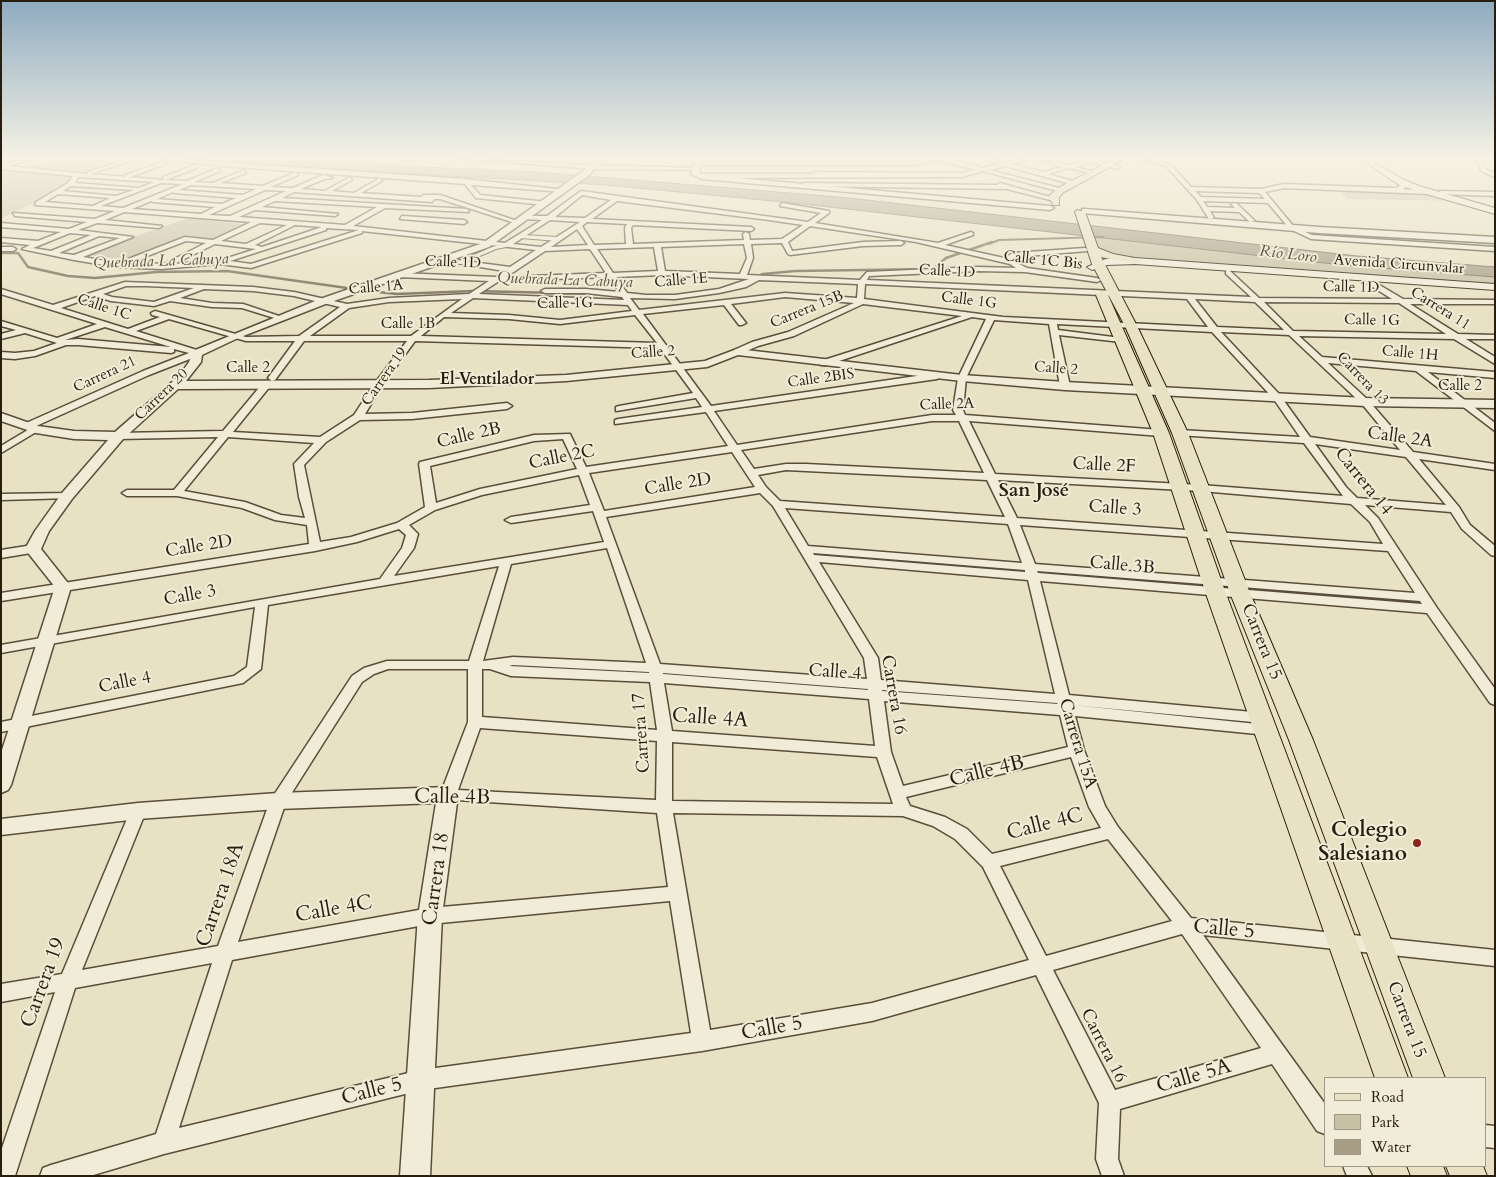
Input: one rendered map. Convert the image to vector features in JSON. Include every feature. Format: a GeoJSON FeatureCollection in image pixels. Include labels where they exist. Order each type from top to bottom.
{"type":"FeatureCollection","features":[{"type":"Feature","properties":{"kind":"main road","name":"Carrera 15"},"geometry":{"type":"LineString","coordinates":[[1076,213],[1122,330],[1170,433],[1190,488],[1218,534],[1238,588],[1301,740],[1429,1077]]}},
{"type":"Feature","properties":{"kind":"main road"},"geometry":{"type":"LineString","coordinates":[[1096,266],[1110,257],[1135,262]]}},
{"type":"Feature","properties":{"kind":"main road","name":"Avenida Circunvalar"},"geometry":{"type":"LineString","coordinates":[[1096,266],[1135,262],[1494,290]]}},
{"type":"Feature","properties":{"kind":"main road","name":"Avenida Circunvalar"},"geometry":{"type":"LineString","coordinates":[[1096,266],[1229,272],[1494,290]]}},
{"type":"Feature","properties":{"kind":"main road","name":"Carrera 15"},"geometry":{"type":"LineString","coordinates":[[1190,488],[1195,533],[1213,586],[1265,724],[1392,1077]]}},
{"type":"Feature","properties":{"kind":"street"},"geometry":{"type":"LineString","coordinates":[[114,213],[25,249],[117,266],[161,267],[219,262],[251,266],[368,229]]}},
{"type":"Feature","properties":{"kind":"street"},"geometry":{"type":"LineString","coordinates":[[133,213],[186,226]]}},
{"type":"Feature","properties":{"kind":"street"},"geometry":{"type":"LineString","coordinates":[[117,266],[208,213]]}},
{"type":"Feature","properties":{"kind":"street"},"geometry":{"type":"LineString","coordinates":[[229,219],[242,213]]}},
{"type":"Feature","properties":{"kind":"street"},"geometry":{"type":"LineString","coordinates":[[320,213],[335,214]]}},
{"type":"Feature","properties":{"kind":"street"},"geometry":{"type":"LineString","coordinates":[[345,228],[372,213]]}},
{"type":"Feature","properties":{"kind":"street"},"geometry":{"type":"LineString","coordinates":[[378,230],[410,213]]}},
{"type":"Feature","properties":{"kind":"street"},"geometry":{"type":"LineString","coordinates":[[495,213],[520,220],[548,219],[581,224],[631,223],[750,229]]}},
{"type":"Feature","properties":{"kind":"street","name":"Carrera 20"},"geometry":{"type":"LineString","coordinates":[[34,549],[42,531],[66,496],[118,436],[179,382],[195,362],[197,353],[234,336],[324,301],[486,244],[530,213]]}},
{"type":"Feature","properties":{"kind":"street"},"geometry":{"type":"LineString","coordinates":[[459,262],[523,237],[555,213]]}},
{"type":"Feature","properties":{"kind":"street","name":"Carrera 19"},"geometry":{"type":"LineString","coordinates":[[315,547],[312,522],[304,497],[299,464],[322,440],[358,417],[381,381],[413,338],[442,315],[513,270],[597,213]]}},
{"type":"Feature","properties":{"kind":"street"},"geometry":{"type":"LineString","coordinates":[[731,213],[916,240],[1006,260],[1025,270]]}},
{"type":"Feature","properties":{"kind":"street"},"geometry":{"type":"LineString","coordinates":[[200,216],[368,229],[541,250],[784,241],[826,213]]}},
{"type":"Feature","properties":{"kind":"street"},"geometry":{"type":"LineString","coordinates":[[1129,213],[1296,228],[1495,238]]}},
{"type":"Feature","properties":{"kind":"street"},"geometry":{"type":"LineString","coordinates":[[1141,213],[1252,221],[1296,228],[1312,236],[1328,238],[1495,249]]}},
{"type":"Feature","properties":{"kind":"street"},"geometry":{"type":"LineString","coordinates":[[1209,213],[1211,218]]}},
{"type":"Feature","properties":{"kind":"street"},"geometry":{"type":"LineString","coordinates":[[1243,213],[1252,221]]}},
{"type":"Feature","properties":{"kind":"street"},"geometry":{"type":"LineString","coordinates":[[1282,213],[1296,228]]}},
{"type":"Feature","properties":{"kind":"street"},"geometry":{"type":"LineString","coordinates":[[1283,213],[1296,228]]}},
{"type":"Feature","properties":{"kind":"street"},"geometry":{"type":"LineString","coordinates":[[1,220],[15,214],[159,226]]}},
{"type":"Feature","properties":{"kind":"street"},"geometry":{"type":"LineString","coordinates":[[312,225],[335,214]]}},
{"type":"Feature","properties":{"kind":"street"},"geometry":{"type":"LineString","coordinates":[[402,218],[464,222]]}},
{"type":"Feature","properties":{"kind":"street"},"geometry":{"type":"LineString","coordinates":[[743,275],[750,258],[746,234],[750,229],[769,218]]}},
{"type":"Feature","properties":{"kind":"street"},"geometry":{"type":"LineString","coordinates":[[176,220],[212,243],[299,251]]}},
{"type":"Feature","properties":{"kind":"street"},"geometry":{"type":"LineString","coordinates":[[161,267],[259,221]]}},
{"type":"Feature","properties":{"kind":"street"},"geometry":{"type":"LineString","coordinates":[[72,259],[167,223]]}},
{"type":"Feature","properties":{"kind":"street"},"geometry":{"type":"LineString","coordinates":[[630,246],[628,228],[631,223]]}},
{"type":"Feature","properties":{"kind":"street"},"geometry":{"type":"LineString","coordinates":[[246,246],[294,224]]}},
{"type":"Feature","properties":{"kind":"street","name":"Carrera 16"},"geometry":{"type":"LineString","coordinates":[[581,224],[592,248],[628,300],[664,346],[736,448],[762,490],[777,504],[871,658],[883,752],[903,810],[939,822],[961,834],[989,862],[1110,1102],[1107,1159],[1113,1176]]}},
{"type":"Feature","properties":{"kind":"street"},"geometry":{"type":"LineString","coordinates":[[1,225],[98,234],[137,234]]}},
{"type":"Feature","properties":{"kind":"street"},"geometry":{"type":"LineString","coordinates":[[219,262],[331,227]]}},
{"type":"Feature","properties":{"kind":"street"},"geometry":{"type":"LineString","coordinates":[[53,253],[98,234]]}},
{"type":"Feature","properties":{"kind":"street"},"geometry":{"type":"LineString","coordinates":[[936,245],[971,234]]}},
{"type":"Feature","properties":{"kind":"street"},"geometry":{"type":"LineString","coordinates":[[523,237],[558,239]]}},
{"type":"Feature","properties":{"kind":"street"},"geometry":{"type":"LineString","coordinates":[[1,240],[36,243]]}},
{"type":"Feature","properties":{"kind":"street"},"geometry":{"type":"LineString","coordinates":[[784,241],[790,253],[863,244],[907,243],[916,240]]}},
{"type":"Feature","properties":{"kind":"street"},"geometry":{"type":"LineString","coordinates":[[657,245],[662,272]]}},
{"type":"Feature","properties":{"kind":"street"},"geometry":{"type":"LineString","coordinates":[[1,249],[13,249]]}},
{"type":"Feature","properties":{"kind":"street"},"geometry":{"type":"LineString","coordinates":[[1006,260],[1013,254],[1096,266]]}},
{"type":"Feature","properties":{"kind":"street"},"geometry":{"type":"LineString","coordinates":[[442,260],[513,270]]}},
{"type":"Feature","properties":{"kind":"street","name":"Calle 1C Bis"},"geometry":{"type":"LineString","coordinates":[[864,278],[978,269],[1025,270],[1096,266]]}},
{"type":"Feature","properties":{"kind":"street","name":"Calle 1D"},"geometry":{"type":"LineString","coordinates":[[399,275],[553,279],[611,273],[662,272],[864,278],[1096,266],[1190,297],[1404,303],[1495,302]]}},
{"type":"Feature","properties":{"kind":"street","name":"Carrera 13"},"geometry":{"type":"LineString","coordinates":[[1229,272],[1291,334],[1322,360],[1365,402],[1458,513],[1466,527],[1495,552]]}},
{"type":"Feature","properties":{"kind":"street","name":"Calle 1E"},"geometry":{"type":"LineString","coordinates":[[478,292],[586,291],[628,300],[646,297],[675,297],[719,291],[743,285],[761,276]]}},
{"type":"Feature","properties":{"kind":"street","name":"Carrera 15B"},"geometry":{"type":"LineString","coordinates":[[737,352],[755,344],[790,334],[860,303],[864,278]]}},
{"type":"Feature","properties":{"kind":"street","name":"Carrera 11"},"geometry":{"type":"LineString","coordinates":[[1372,282],[1495,360]]}},
{"type":"Feature","properties":{"kind":"street","name":"Calle 1A"},"geometry":{"type":"LineString","coordinates":[[96,294],[125,284],[209,286],[294,294],[347,306],[478,292],[628,300]]}},
{"type":"Feature","properties":{"kind":"street"},"geometry":{"type":"LineString","coordinates":[[154,309],[169,299],[209,286]]}},
{"type":"Feature","properties":{"kind":"street","name":"Calle 1C"},"geometry":{"type":"LineString","coordinates":[[2,292],[55,307],[197,353]]}},
{"type":"Feature","properties":{"kind":"street"},"geometry":{"type":"LineString","coordinates":[[55,307],[96,294]]}},
{"type":"Feature","properties":{"kind":"street","name":"Calle 1B"},"geometry":{"type":"LineString","coordinates":[[96,294],[154,309],[168,317],[246,339],[413,338],[554,332],[664,346]]}},
{"type":"Feature","properties":{"kind":"street","name":"Calle 1G"},"geometry":{"type":"LineString","coordinates":[[442,315],[509,317],[554,332],[628,300],[726,302],[785,295],[844,299],[860,303],[973,316],[1122,330],[1495,337]]}},
{"type":"Feature","properties":{"kind":"street","name":"Carrera 14"},"geometry":{"type":"LineString","coordinates":[[1190,297],[1216,331],[1276,396],[1342,489],[1374,520],[1390,548],[1495,700]]}},
{"type":"Feature","properties":{"kind":"street"},"geometry":{"type":"LineString","coordinates":[[169,299],[212,305],[243,306],[281,318]]}},
{"type":"Feature","properties":{"kind":"street"},"geometry":{"type":"LineString","coordinates":[[726,302],[742,323]]}},
{"type":"Feature","properties":{"kind":"street"},"geometry":{"type":"LineString","coordinates":[[177,493],[269,382],[301,339],[322,322],[347,306]]}},
{"type":"Feature","properties":{"kind":"street"},"geometry":{"type":"LineString","coordinates":[[824,363],[973,316]]}},
{"type":"Feature","properties":{"kind":"street"},"geometry":{"type":"LineString","coordinates":[[129,331],[168,317]]}},
{"type":"Feature","properties":{"kind":"street","name":"Carrera 15A"},"geometry":{"type":"LineString","coordinates":[[991,318],[962,378],[958,410],[1013,521],[1032,572],[1076,750],[1098,807],[1112,832],[1186,925],[1324,1122]]}},
{"type":"Feature","properties":{"kind":"street"},"geometry":{"type":"LineString","coordinates":[[1052,322],[1065,386]]}},
{"type":"Feature","properties":{"kind":"street"},"geometry":{"type":"LineString","coordinates":[[1,323],[65,343],[99,343],[197,353]]}},
{"type":"Feature","properties":{"kind":"street"},"geometry":{"type":"LineString","coordinates":[[56,340],[105,324]]}},
{"type":"Feature","properties":{"kind":"street"},"geometry":{"type":"LineString","coordinates":[[1054,332],[1122,330]]}},
{"type":"Feature","properties":{"kind":"street"},"geometry":{"type":"LineString","coordinates":[[1,338],[23,331]]}},
{"type":"Feature","properties":{"kind":"street"},"geometry":{"type":"LineString","coordinates":[[5,355],[35,353],[65,343]]}},
{"type":"Feature","properties":{"kind":"street","name":"Calle 2"},"geometry":{"type":"LineString","coordinates":[[179,382],[566,378],[707,364],[737,352],[937,376],[1065,386],[1150,389],[1365,402],[1495,404]]}},
{"type":"Feature","properties":{"kind":"street","name":"Carrera 21"},"geometry":{"type":"LineString","coordinates":[[1,450],[32,428],[146,373],[197,353]]}},
{"type":"Feature","properties":{"kind":"street","name":"Calle 1H"},"geometry":{"type":"LineString","coordinates":[[1322,360],[1495,375]]}},
{"type":"Feature","properties":{"kind":"street"},"geometry":{"type":"LineString","coordinates":[[1420,369],[1495,428]]}},
{"type":"Feature","properties":{"kind":"street","name":"Calle 2BIS"},"geometry":{"type":"LineString","coordinates":[[708,409],[937,376]]}},
{"type":"Feature","properties":{"kind":"street"},"geometry":{"type":"LineString","coordinates":[[619,409],[698,395]]}},
{"type":"Feature","properties":{"kind":"street"},"geometry":{"type":"LineString","coordinates":[[358,417],[412,416],[507,406]]}},
{"type":"Feature","properties":{"kind":"street"},"geometry":{"type":"LineString","coordinates":[[618,422],[708,409]]}},
{"type":"Feature","properties":{"kind":"street"},"geometry":{"type":"LineString","coordinates":[[1,418],[32,428],[74,435],[224,434],[322,440]]}},
{"type":"Feature","properties":{"kind":"street","name":"Calle 2A"},"geometry":{"type":"LineString","coordinates":[[736,448],[932,418],[961,418],[1170,433],[1307,440],[1495,467]]}},
{"type":"Feature","properties":{"kind":"street","name":"Carrera 17"},"geometry":{"type":"LineString","coordinates":[[566,436],[584,470],[655,673],[665,738],[664,807],[702,1041]]}},
{"type":"Feature","properties":{"kind":"street","name":"Calle 2B"},"geometry":{"type":"LineString","coordinates":[[431,508],[424,464],[534,438],[566,436]]}},
{"type":"Feature","properties":{"kind":"street","name":"Calle 2C"},"geometry":{"type":"LineString","coordinates":[[401,525],[431,508],[480,492],[584,470],[736,448]]}},
{"type":"Feature","properties":{"kind":"street","name":"Calle 2F"},"geometry":{"type":"LineString","coordinates":[[752,473],[786,467],[806,467],[1190,488],[1352,499],[1458,513]]}},
{"type":"Feature","properties":{"kind":"street","name":"Calle 2D"},"geometry":{"type":"LineString","coordinates":[[511,520],[762,490]]}},
{"type":"Feature","properties":{"kind":"street"},"geometry":{"type":"LineString","coordinates":[[127,493],[177,493],[245,505],[279,518],[312,522]]}},
{"type":"Feature","properties":{"kind":"street"},"geometry":{"type":"LineString","coordinates":[[1,496],[66,496]]}},
{"type":"Feature","properties":{"kind":"street","name":"Calle 3"},"geometry":{"type":"LineString","coordinates":[[777,504],[1218,534],[1390,548]]}},
{"type":"Feature","properties":{"kind":"street","name":"Carrera 13"},"geometry":{"type":"LineString","coordinates":[[1458,513],[1495,542]]}},
{"type":"Feature","properties":{"kind":"street"},"geometry":{"type":"LineString","coordinates":[[385,581],[408,548],[412,534],[401,525]]}},
{"type":"Feature","properties":{"kind":"street","name":"Calle 2D"},"geometry":{"type":"LineString","coordinates":[[1,597],[315,547],[353,540],[401,525]]}},
{"type":"Feature","properties":{"kind":"street"},"geometry":{"type":"LineString","coordinates":[[506,562],[611,544]]}},
{"type":"Feature","properties":{"kind":"street"},"geometry":{"type":"LineString","coordinates":[[1,554],[34,549],[62,587],[48,640],[1,785]]}},
{"type":"Feature","properties":{"kind":"street","name":"Calle 3B"},"geometry":{"type":"LineString","coordinates":[[808,554],[1427,603]]}},
{"type":"Feature","properties":{"kind":"street","name":"Calle 3"},"geometry":{"type":"LineString","coordinates":[[1,649],[262,602],[506,562]]}},
{"type":"Feature","properties":{"kind":"street","name":"Carrera 18"},"geometry":{"type":"LineString","coordinates":[[415,1176],[430,916],[448,796],[475,722],[476,665],[506,562]]}},
{"type":"Feature","properties":{"kind":"street","name":"Calle 4"},"geometry":{"type":"LineString","coordinates":[[1,727],[238,680],[254,669],[262,602]]}},
{"type":"Feature","properties":{"kind":"street","name":"Calle 4"},"geometry":{"type":"LineString","coordinates":[[357,679],[369,671],[387,665],[491,665],[511,671],[655,673],[1064,704],[1265,724]]}},
{"type":"Feature","properties":{"kind":"street","name":"Carrera 18A"},"geometry":{"type":"LineString","coordinates":[[164,1143],[225,952],[278,801],[357,679]]}},
{"type":"Feature","properties":{"kind":"street","name":"Calle 4A"},"geometry":{"type":"LineString","coordinates":[[475,722],[665,738],[883,752]]}},
{"type":"Feature","properties":{"kind":"street","name":"Calle 4B"},"geometry":{"type":"LineString","coordinates":[[898,793],[1076,750]]}},
{"type":"Feature","properties":{"kind":"street","name":"Calle 4B"},"geometry":{"type":"LineString","coordinates":[[1,827],[138,811],[278,801],[448,796],[664,807],[903,810]]}},
{"type":"Feature","properties":{"kind":"street","name":"Carrera 19"},"geometry":{"type":"LineString","coordinates":[[4,1176],[68,981],[138,811]]}},
{"type":"Feature","properties":{"kind":"street","name":"Calle 4C"},"geometry":{"type":"LineString","coordinates":[[989,862],[1112,832]]}},
{"type":"Feature","properties":{"kind":"street","name":"Calle 4C"},"geometry":{"type":"LineString","coordinates":[[1,993],[430,916],[677,893]]}},
{"type":"Feature","properties":{"kind":"street","name":"Calle 5"},"geometry":{"type":"LineString","coordinates":[[51,1176],[164,1143],[421,1080],[702,1041],[872,1012],[1186,925],[1495,958]]}},
{"type":"Feature","properties":{"kind":"street","name":"Calle 5A"},"geometry":{"type":"LineString","coordinates":[[1110,1102],[1277,1054]]}},
{"type":"Feature","properties":{"kind":"green space"},"geometry":{"type":"Polygon","coordinates":[[[1,213],[12,213],[1,218],[1,213]]]}},
{"type":"Feature","properties":{"kind":"green space"},"geometry":{"type":"Polygon","coordinates":[[[189,218],[243,224],[209,242],[185,237],[125,260],[88,255],[133,237],[189,218]]]}},
{"type":"Feature","properties":{"kind":"green space"},"geometry":{"type":"Polygon","coordinates":[[[1089,236],[1342,265],[1495,277],[1495,287],[1135,261],[1097,252],[1089,236]]]}},
{"type":"Feature","properties":{"kind":"water","name":"Río Loro"},"geometry":{"type":"Polygon","coordinates":[[[882,213],[980,213],[1357,256],[1495,267],[1495,277],[1342,265],[882,213]]]}},
{"type":"Feature","properties":{"kind":"waterway","name":"Quebrada La Cabuya"},"geometry":{"type":"LineString","coordinates":[[989,244],[999,240],[1103,237]]}},
{"type":"Feature","properties":{"kind":"waterway","name":"Quebrada La Cabuya"},"geometry":{"type":"LineString","coordinates":[[756,277],[763,274],[795,271],[933,269],[946,258],[992,242]]}},
{"type":"Feature","properties":{"kind":"waterway","name":"Quebrada La Cabuya"},"geometry":{"type":"LineString","coordinates":[[1,253],[18,253],[28,267],[68,276],[95,278],[156,272],[227,271],[354,289]]}},
{"type":"Feature","properties":{"kind":"waterway","name":"Quebrada La Cabuya"},"geometry":{"type":"LineString","coordinates":[[361,290],[397,294],[473,291],[601,294]]}},
{"type":"Feature","properties":{"kind":"place","name":"Colegio Salesiano"},"geometry":{"type":"Point","coordinates":[1417,843]}},
{"type":"Feature","properties":{"kind":"district","name":"El Ventilador"},"geometry":{"type":"Point","coordinates":[487,380]}},
{"type":"Feature","properties":{"kind":"district","name":"San José"},"geometry":{"type":"Point","coordinates":[1034,492]}}]}
